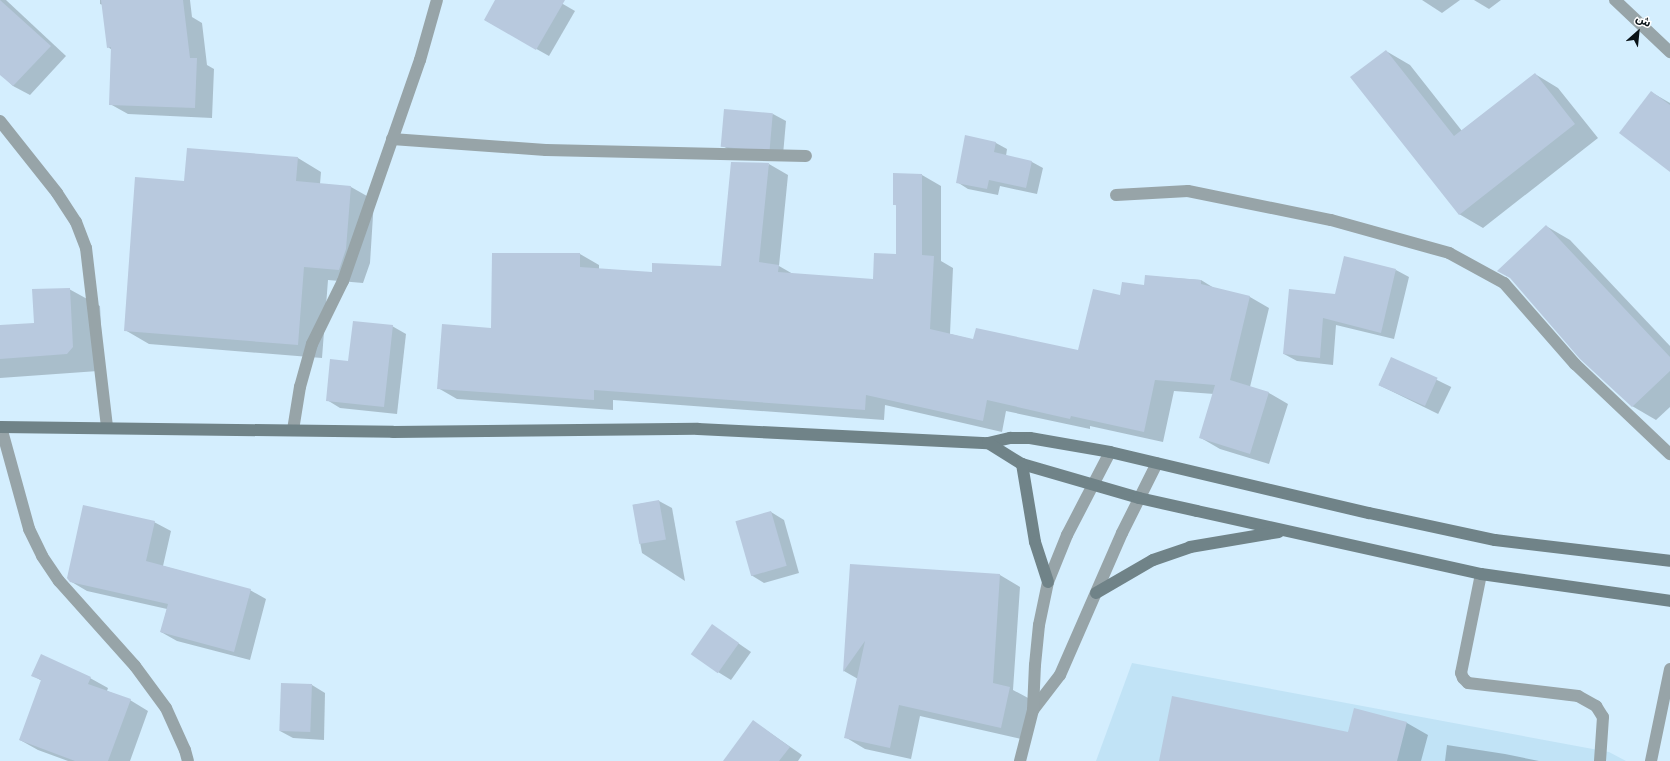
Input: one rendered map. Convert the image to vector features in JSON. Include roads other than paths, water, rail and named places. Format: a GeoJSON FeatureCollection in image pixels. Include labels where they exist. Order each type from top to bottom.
{"type":"FeatureCollection","features":[{"type":"Feature","properties":{"kind":"main road"},"geometry":{"type":"LineString","coordinates":[[1,427],[401,432],[698,429],[988,443],[1010,438],[1030,438],[1110,452],[1361,512],[1495,540],[1670,561]]}},
{"type":"Feature","properties":{"kind":"main road"},"geometry":{"type":"LineString","coordinates":[[988,443],[1022,464],[1139,498],[1481,574],[1670,601]]}},
{"type":"Feature","properties":{"kind":"main road"},"geometry":{"type":"LineString","coordinates":[[1022,464],[1035,542],[1048,582]]}},
{"type":"Feature","properties":{"kind":"main road"},"geometry":{"type":"LineString","coordinates":[[1096,593],[1153,560],[1190,547],[1284,531]]}},
{"type":"Feature","properties":{"kind":"street"},"geometry":{"type":"LineString","coordinates":[[293,430],[300,387],[312,344],[343,281],[420,60],[437,0]]}},
{"type":"Feature","properties":{"kind":"street"},"geometry":{"type":"LineString","coordinates":[[1615,0],[1670,52]]}},
{"type":"Feature","properties":{"kind":"street"},"geometry":{"type":"LineString","coordinates":[[0,121],[57,194],[76,222],[86,248],[107,428]]}},
{"type":"Feature","properties":{"kind":"street"},"geometry":{"type":"LineString","coordinates":[[392,139],[546,150],[806,156]]}},
{"type":"Feature","properties":{"kind":"street"},"geometry":{"type":"LineString","coordinates":[[1116,195],[1188,191],[1331,220],[1449,253],[1504,283],[1575,364],[1670,454]]}},
{"type":"Feature","properties":{"kind":"street"},"geometry":{"type":"LineString","coordinates":[[1,427],[29,529],[42,556],[59,581],[135,666],[166,708],[185,750],[188,761]]}},
{"type":"Feature","properties":{"kind":"street"},"geometry":{"type":"LineString","coordinates":[[1020,761],[1033,710],[1039,625],[1048,582],[1067,535],[1110,452]]}},
{"type":"Feature","properties":{"kind":"street"},"geometry":{"type":"LineString","coordinates":[[1033,710],[1060,675],[1139,498],[1157,463]]}},
{"type":"Feature","properties":{"kind":"street"},"geometry":{"type":"LineString","coordinates":[[1481,574],[1461,673],[1463,678],[1468,683],[1578,696],[1596,706],[1603,717],[1600,761]]}},
{"type":"Feature","properties":{"kind":"street"},"geometry":{"type":"LineString","coordinates":[[1651,761],[1670,669]]}}]}
